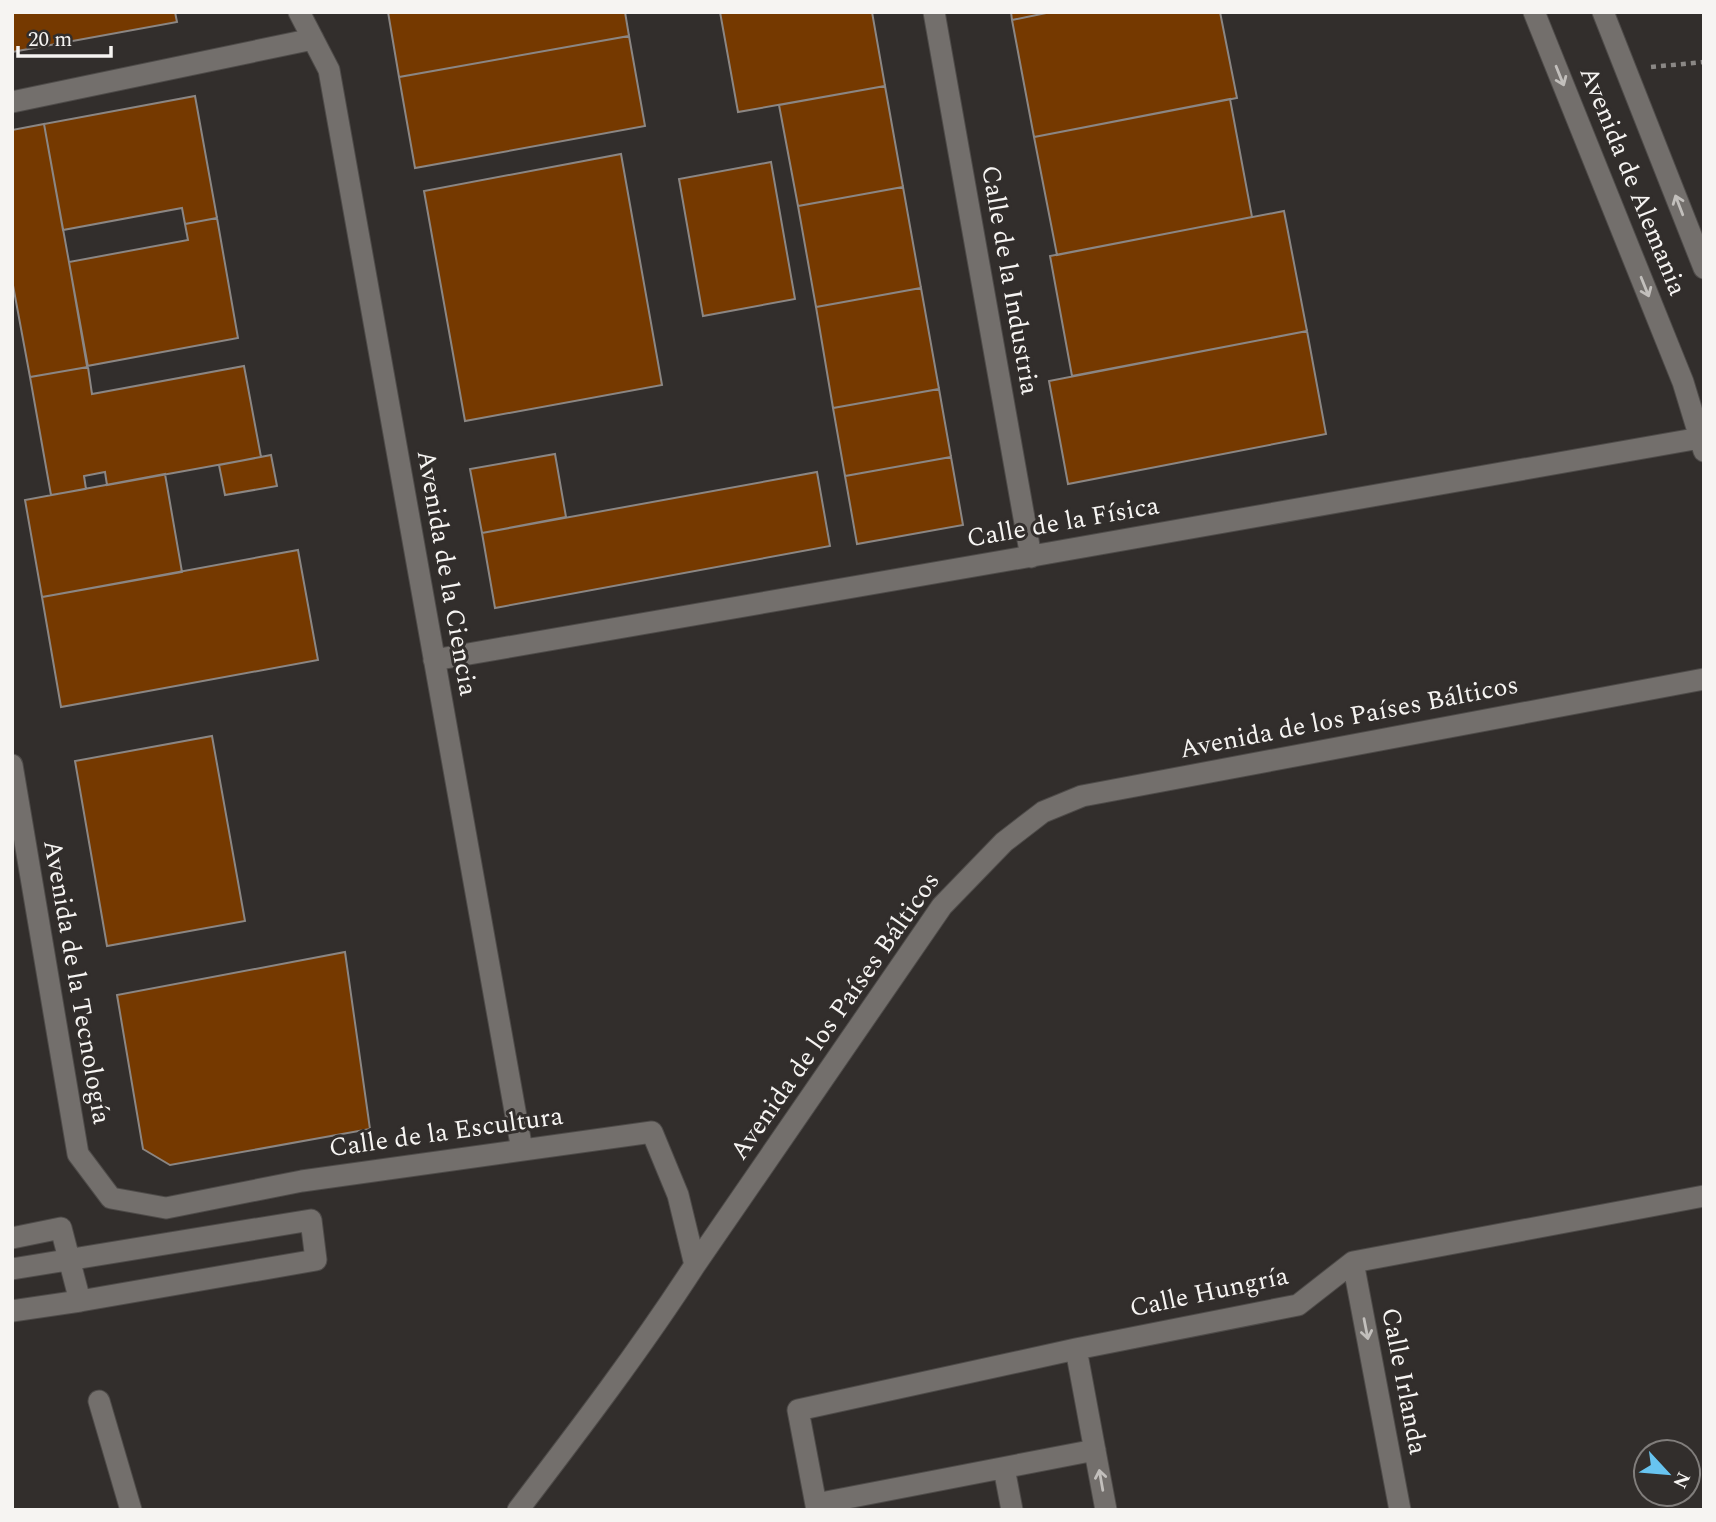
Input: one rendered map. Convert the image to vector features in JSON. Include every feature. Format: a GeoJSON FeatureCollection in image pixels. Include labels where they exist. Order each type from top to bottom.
{"type":"FeatureCollection","features":[{"type":"Feature","properties":{"kind":"street","name":"Avenida de la Ciencia"},"geometry":{"type":"LineString","coordinates":[[299,12],[329,70],[522,1150]]}},
{"type":"Feature","properties":{"kind":"street","name":"Calle de la Industria"},"geometry":{"type":"LineString","coordinates":[[934,12],[1031,557]]}},
{"type":"Feature","properties":{"kind":"street","name":"Avenida de Alemania"},"geometry":{"type":"LineString","coordinates":[[1534,12],[1683,382],[1702,444]]}},
{"type":"Feature","properties":{"kind":"street","name":"Avenida de Alemania"},"geometry":{"type":"LineString","coordinates":[[1603,12],[1704,268]]}},
{"type":"Feature","properties":{"kind":"street"},"geometry":{"type":"LineString","coordinates":[[12,102],[313,39]]}},
{"type":"Feature","properties":{"kind":"street","name":"Calle de la Física"},"geometry":{"type":"LineString","coordinates":[[434,660],[1702,444]]}},
{"type":"Feature","properties":{"kind":"street","name":"Avenida de los Países Bálticos"},"geometry":{"type":"LineString","coordinates":[[518,1510],[644,1340],[942,906],[1004,842],[1043,812],[1082,796],[1704,679]]}},
{"type":"Feature","properties":{"kind":"street","name":"Avenida de la Tecnología"},"geometry":{"type":"LineString","coordinates":[[12,765],[78,1154],[111,1198]]}},
{"type":"Feature","properties":{"kind":"street","name":"Calle de la Escultura"},"geometry":{"type":"LineString","coordinates":[[111,1198],[166,1208],[302,1181],[652,1132],[678,1195],[695,1265]]}},
{"type":"Feature","properties":{"kind":"street","name":"Calle Hungría"},"geometry":{"type":"LineString","coordinates":[[817,1507],[798,1410],[1076,1349],[1298,1305],[1353,1262],[1704,1196]]}},
{"type":"Feature","properties":{"kind":"street"},"geometry":{"type":"LineString","coordinates":[[12,1269],[311,1220],[316,1260],[12,1311]]}},
{"type":"Feature","properties":{"kind":"street"},"geometry":{"type":"LineString","coordinates":[[12,1238],[61,1228],[80,1301]]}},
{"type":"Feature","properties":{"kind":"street","name":"Calle Irlanda"},"geometry":{"type":"LineString","coordinates":[[1353,1262],[1400,1510]]}},
{"type":"Feature","properties":{"kind":"street"},"geometry":{"type":"LineString","coordinates":[[1076,1349],[1106,1510]]}},
{"type":"Feature","properties":{"kind":"street"},"geometry":{"type":"LineString","coordinates":[[99,1401],[131,1510]]}},
{"type":"Feature","properties":{"kind":"street"},"geometry":{"type":"LineString","coordinates":[[817,1507],[1095,1450]]}},
{"type":"Feature","properties":{"kind":"street"},"geometry":{"type":"LineString","coordinates":[[1004,1468],[1012,1510]]}},
{"type":"Feature","properties":{"kind":"path"},"geometry":{"type":"LineString","coordinates":[[1626,69],[1704,62]]}},
{"type":"Feature","properties":{"kind":"building"},"geometry":{"type":"Polygon","coordinates":[[[12,12],[175,12],[177,22],[12,52],[12,12]]]}},
{"type":"Feature","properties":{"kind":"building"},"geometry":{"type":"Polygon","coordinates":[[[388,12],[625,12],[629,36],[399,77],[388,12]]]}},
{"type":"Feature","properties":{"kind":"building"},"geometry":{"type":"Polygon","coordinates":[[[720,12],[872,12],[885,86],[738,112],[720,12]]]}},
{"type":"Feature","properties":{"kind":"building"},"geometry":{"type":"Polygon","coordinates":[[[1011,12],[1051,12],[1012,20],[1011,12]]]}},
{"type":"Feature","properties":{"kind":"building"},"geometry":{"type":"Polygon","coordinates":[[[1051,12],[1220,12],[1237,98],[1034,137],[1012,20],[1051,12]]]}},
{"type":"Feature","properties":{"kind":"building"},"geometry":{"type":"Polygon","coordinates":[[[629,36],[645,126],[415,168],[399,77],[629,36]]]}},
{"type":"Feature","properties":{"kind":"building"},"geometry":{"type":"Polygon","coordinates":[[[885,86],[903,187],[798,206],[779,105],[885,86]]]}},
{"type":"Feature","properties":{"kind":"building"},"geometry":{"type":"Polygon","coordinates":[[[195,96],[217,218],[185,224],[182,208],[63,230],[44,124],[195,96]]]}},
{"type":"Feature","properties":{"kind":"building"},"geometry":{"type":"Polygon","coordinates":[[[1230,99],[1252,217],[1057,255],[1034,137],[1230,99]]]}},
{"type":"Feature","properties":{"kind":"building"},"geometry":{"type":"Polygon","coordinates":[[[44,124],[88,367],[30,377],[12,280],[12,130],[44,124]]]}},
{"type":"Feature","properties":{"kind":"building"},"geometry":{"type":"Polygon","coordinates":[[[621,154],[662,385],[465,421],[424,191],[621,154]]]}},
{"type":"Feature","properties":{"kind":"building"},"geometry":{"type":"Polygon","coordinates":[[[771,162],[795,299],[703,316],[679,179],[771,162]]]}},
{"type":"Feature","properties":{"kind":"building"},"geometry":{"type":"Polygon","coordinates":[[[903,187],[921,288],[816,307],[798,206],[903,187]]]}},
{"type":"Feature","properties":{"kind":"building"},"geometry":{"type":"Polygon","coordinates":[[[1284,211],[1307,331],[1072,376],[1050,256],[1284,211]]]}},
{"type":"Feature","properties":{"kind":"building"},"geometry":{"type":"Polygon","coordinates":[[[217,218],[238,338],[87,366],[69,262],[188,240],[185,224],[217,218]]]}},
{"type":"Feature","properties":{"kind":"building"},"geometry":{"type":"Polygon","coordinates":[[[921,288],[939,389],[833,408],[816,307],[921,288]]]}},
{"type":"Feature","properties":{"kind":"building"},"geometry":{"type":"Polygon","coordinates":[[[1307,331],[1326,434],[1068,484],[1049,381],[1307,331]]]}},
{"type":"Feature","properties":{"kind":"building"},"geometry":{"type":"Polygon","coordinates":[[[244,366],[261,457],[107,485],[105,472],[84,476],[86,489],[51,495],[30,377],[88,367],[92,394],[244,366]]]}},
{"type":"Feature","properties":{"kind":"building"},"geometry":{"type":"Polygon","coordinates":[[[939,389],[951,457],[845,476],[833,408],[939,389]]]}},
{"type":"Feature","properties":{"kind":"building"},"geometry":{"type":"Polygon","coordinates":[[[555,454],[566,517],[482,533],[470,469],[555,454]]]}},
{"type":"Feature","properties":{"kind":"building"},"geometry":{"type":"Polygon","coordinates":[[[271,455],[277,486],[225,495],[219,465],[271,455]]]}},
{"type":"Feature","properties":{"kind":"building"},"geometry":{"type":"Polygon","coordinates":[[[951,457],[963,525],[857,544],[845,476],[951,457]]]}},
{"type":"Feature","properties":{"kind":"building"},"geometry":{"type":"Polygon","coordinates":[[[817,472],[830,546],[495,608],[482,533],[817,472]]]}},
{"type":"Feature","properties":{"kind":"building"},"geometry":{"type":"Polygon","coordinates":[[[165,474],[182,572],[42,597],[25,500],[165,474]]]}},
{"type":"Feature","properties":{"kind":"building"},"geometry":{"type":"Polygon","coordinates":[[[298,550],[318,660],[61,707],[42,597],[298,550]]]}},
{"type":"Feature","properties":{"kind":"building"},"geometry":{"type":"Polygon","coordinates":[[[212,736],[245,921],[107,946],[75,761],[212,736]]]}},
{"type":"Feature","properties":{"kind":"building"},"geometry":{"type":"Polygon","coordinates":[[[345,952],[370,1129],[170,1165],[143,1149],[117,995],[345,952]]]}}]}
